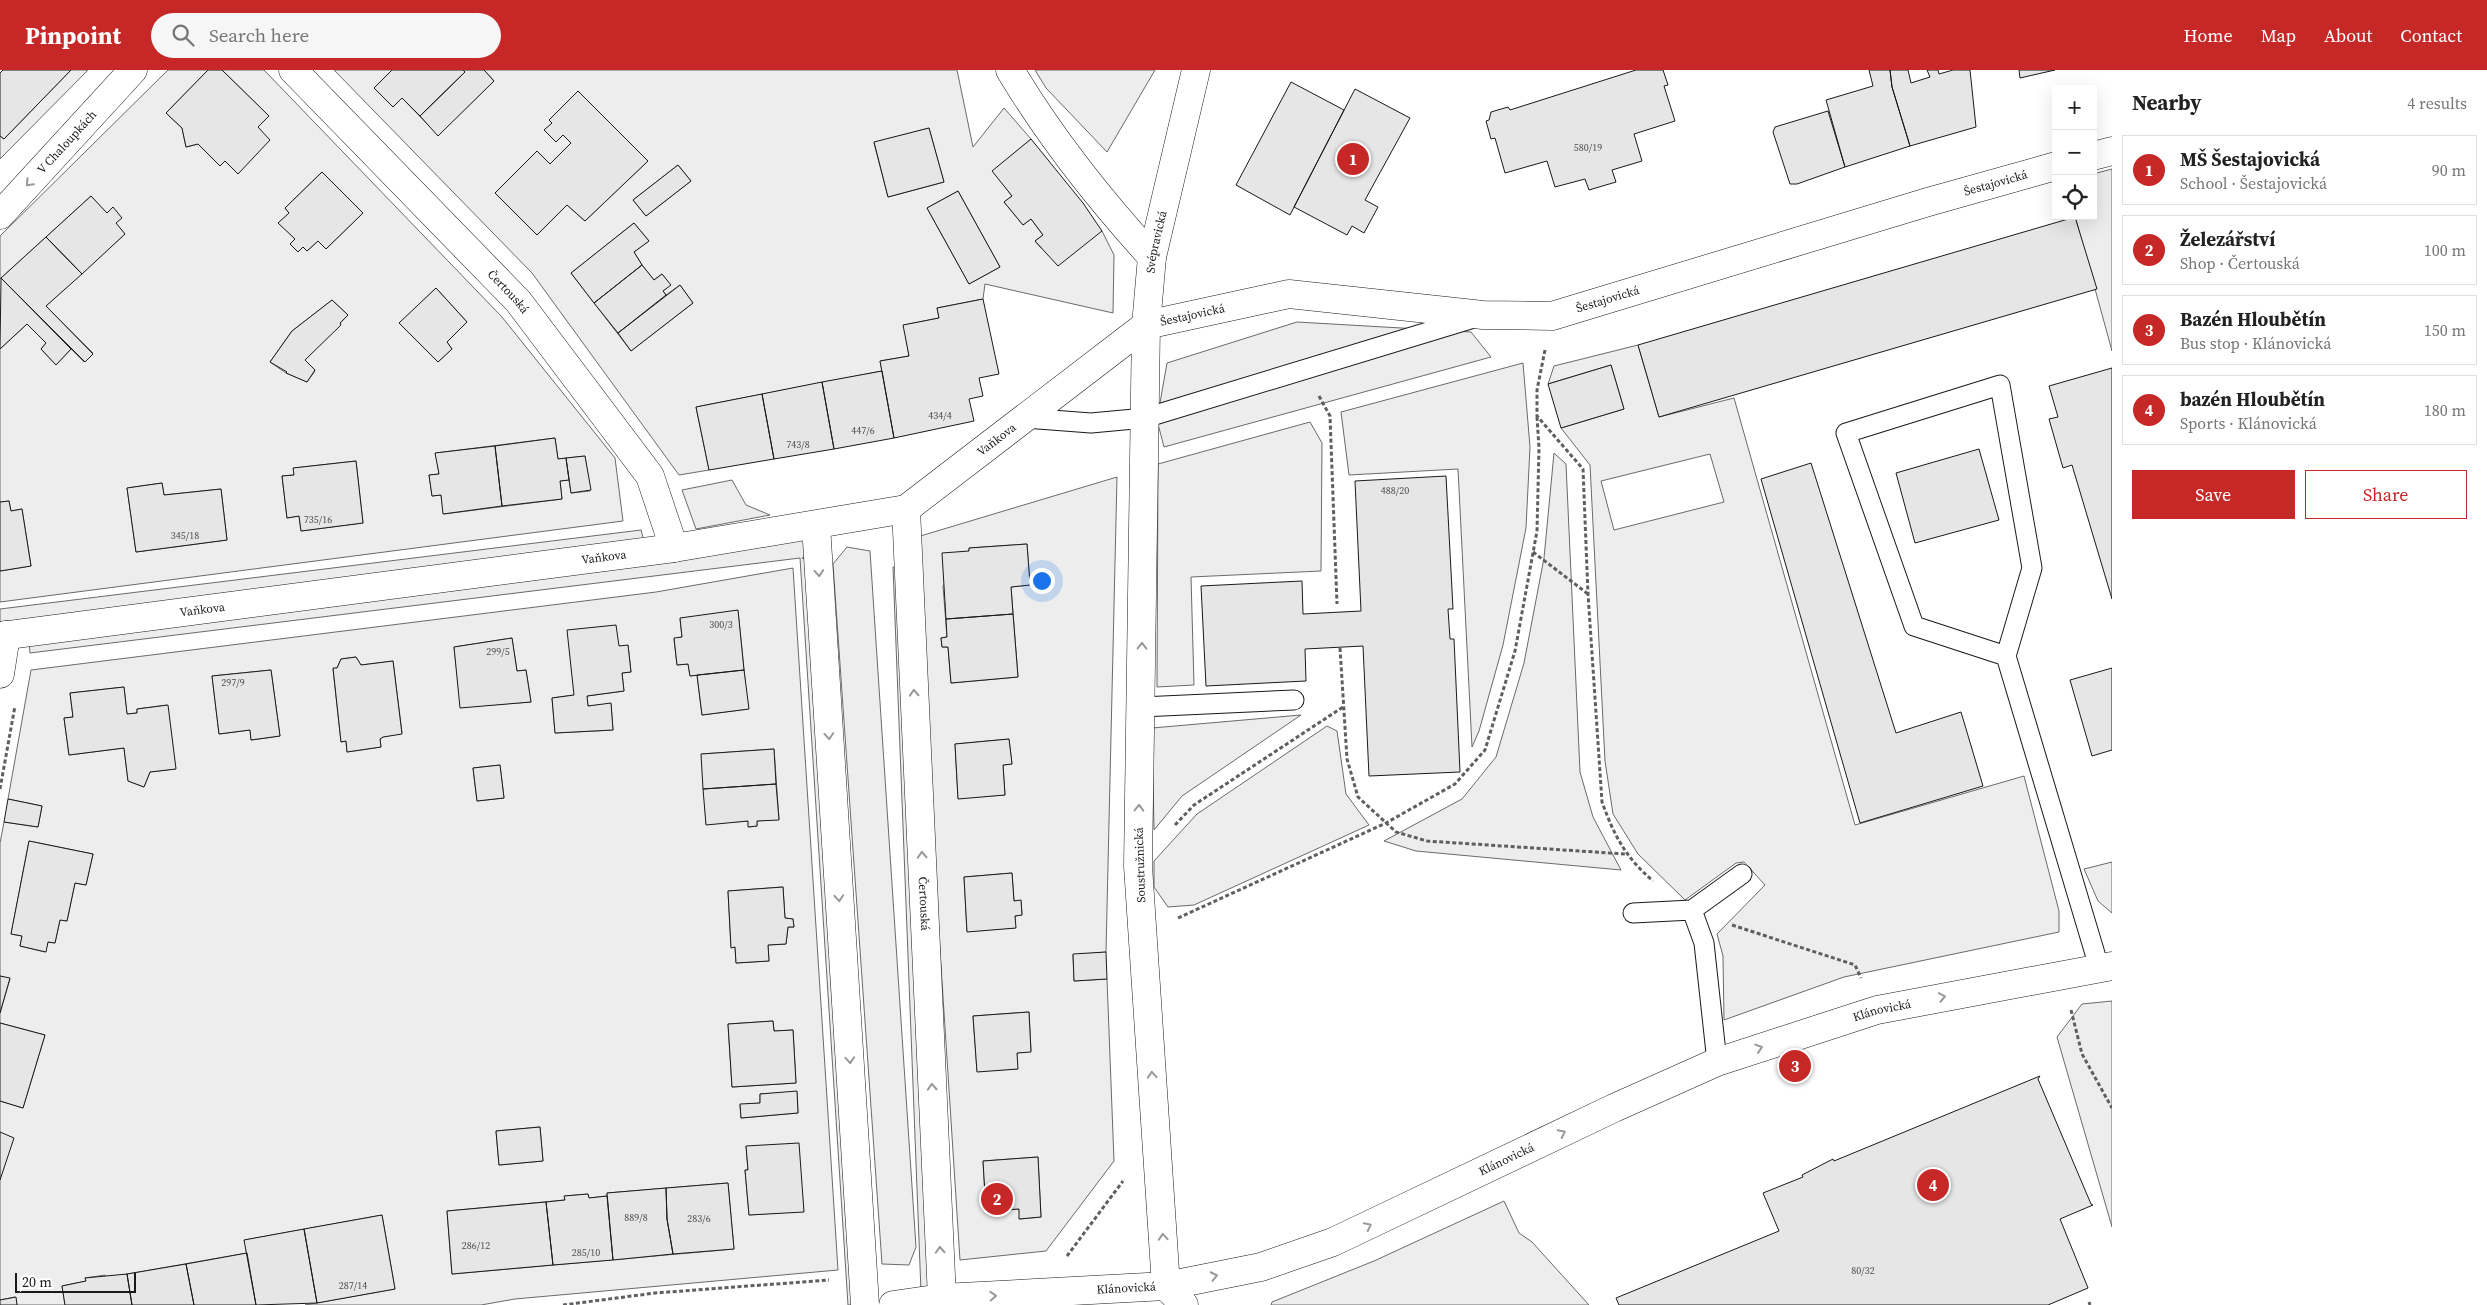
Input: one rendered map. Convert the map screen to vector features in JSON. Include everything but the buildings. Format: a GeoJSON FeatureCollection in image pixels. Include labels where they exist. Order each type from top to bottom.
{"type":"FeatureCollection","features":[{"type":"Feature","properties":{"kind":"street","name":"V Chaloupkách"},"geometry":{"type":"LineString","coordinates":[[0,215],[133,70]]}},
{"type":"Feature","properties":{"kind":"street","name":"Čertouská"},"geometry":{"type":"LineString","coordinates":[[293,70],[518,301],[650,476],[674,548]]}},
{"type":"Feature","properties":{"kind":"street"},"geometry":{"type":"LineString","coordinates":[[1010,70],[1035,112],[1111,212],[1152,257]]}},
{"type":"Feature","properties":{"kind":"street","name":"Svépravická"},"geometry":{"type":"LineString","coordinates":[[1145,418],[1146,325],[1152,257],[1196,70]]}},
{"type":"Feature","properties":{"kind":"street"},"geometry":{"type":"LineString","coordinates":[[2097,155],[2112,150]]}},
{"type":"Feature","properties":{"kind":"street","name":"Šestajovická"},"geometry":{"type":"LineString","coordinates":[[1146,325],[1289,294],[1483,315],[1552,316],[1928,202],[2052,167]]}},
{"type":"Feature","properties":{"kind":"street","name":"Vaňkova"},"geometry":{"type":"LineString","coordinates":[[3,636],[674,548],[906,510],[1146,325]]}},
{"type":"Feature","properties":{"kind":"street","name":"Soustružnická"},"geometry":{"type":"LineString","coordinates":[[1145,418],[1138,866],[1157,1137],[1175,1296]]}},
{"type":"Feature","properties":{"kind":"street","name":"Čertouská"},"geometry":{"type":"LineString","coordinates":[[906,510],[942,1298]]}},
{"type":"Feature","properties":{"kind":"street"},"geometry":{"type":"LineString","coordinates":[[816,525],[865,1305]]}},
{"type":"Feature","properties":{"kind":"street"},"geometry":{"type":"LineString","coordinates":[[0,674],[3,636]]}},
{"type":"Feature","properties":{"kind":"street","name":"Klánovická"},"geometry":{"type":"LineString","coordinates":[[893,1305],[942,1298],[1039,1293],[1175,1296],[1333,1242],[1614,1108],[1717,1062],[1877,1010],[2106,966]]}},
{"type":"Feature","properties":{"kind":"lane"},"geometry":{"type":"LineString","coordinates":[[1025,418],[1091,423],[1145,418],[1483,315]]}},
{"type":"Feature","properties":{"kind":"lane"},"geometry":{"type":"LineString","coordinates":[[2006,656],[1914,626],[1846,434],[2000,385],[2032,568],[2006,656],[2106,966]]}},
{"type":"Feature","properties":{"kind":"lane"},"geometry":{"type":"LineString","coordinates":[[1141,707],[1294,700]]}},
{"type":"Feature","properties":{"kind":"lane"},"geometry":{"type":"LineString","coordinates":[[1633,913],[1692,910],[1742,874]]}},
{"type":"Feature","properties":{"kind":"lane"},"geometry":{"type":"LineString","coordinates":[[1692,910],[1704,943],[1717,1062]]}},
{"type":"Feature","properties":{"kind":"path"},"geometry":{"type":"LineString","coordinates":[[1143,934],[1386,823],[1455,784],[1484,750],[1515,651],[1533,552],[1539,489],[1537,390],[1552,316]]}},
{"type":"Feature","properties":{"kind":"path"},"geometry":{"type":"LineString","coordinates":[[1304,369],[1330,416],[1337,604]]}},
{"type":"Feature","properties":{"kind":"path"},"geometry":{"type":"LineString","coordinates":[[1537,416],[1583,469],[1588,594],[1602,802],[1612,829],[1626,854],[1651,880],[1692,910],[1756,935],[1855,965],[1877,1010]]}},
{"type":"Feature","properties":{"kind":"path"},"geometry":{"type":"LineString","coordinates":[[1533,552],[1588,594]]}},
{"type":"Feature","properties":{"kind":"path"},"geometry":{"type":"LineString","coordinates":[[1340,648],[1347,760],[1358,797],[1396,832],[1427,841],[1626,854]]}},
{"type":"Feature","properties":{"kind":"path"},"geometry":{"type":"LineString","coordinates":[[0,789],[16,700]]}},
{"type":"Feature","properties":{"kind":"path"},"geometry":{"type":"LineString","coordinates":[[1138,866],[1194,805],[1344,707]]}},
{"type":"Feature","properties":{"kind":"path"},"geometry":{"type":"LineString","coordinates":[[2070,1006],[2082,1054],[2112,1108]]}},
{"type":"Feature","properties":{"kind":"path"},"geometry":{"type":"LineString","coordinates":[[1039,1293],[1157,1137]]}},
{"type":"Feature","properties":{"kind":"path"},"geometry":{"type":"LineString","coordinates":[[563,1305],[655,1293],[830,1280]]}},
{"type":"Feature","properties":{"kind":"shaded area"},"geometry":{"type":"Polygon","coordinates":[[[71,70],[88,70],[0,159],[0,136],[4,139],[71,70]]]}},
{"type":"Feature","properties":{"kind":"shaded area"},"geometry":{"type":"Polygon","coordinates":[[[168,70],[208,70],[166,113],[182,128],[186,147],[198,144],[220,166],[225,161],[238,174],[258,127],[269,116],[222,70],[264,70],[502,317],[615,458],[623,521],[0,602],[0,571],[31,566],[22,509],[11,511],[9,501],[0,502],[0,349],[27,324],[46,343],[41,349],[56,365],[71,349],[84,362],[93,353],[46,306],[125,234],[91,196],[0,279],[0,236],[168,70]],[[322,172],[285,208],[289,213],[279,223],[295,239],[290,244],[298,252],[303,247],[307,251],[318,241],[326,249],[363,213],[322,172]],[[436,288],[400,323],[438,362],[452,349],[447,342],[467,322],[436,288]],[[332,300],[292,331],[270,362],[286,373],[307,382],[315,371],[305,360],[348,315],[332,300]],[[555,438],[436,453],[439,474],[429,475],[432,496],[441,495],[444,514],[562,499],[560,481],[569,480],[571,493],[590,491],[585,456],[558,459],[555,438]],[[356,461],[294,468],[294,475],[282,476],[287,518],[299,516],[301,531],[363,523],[356,461]],[[162,483],[127,488],[136,552],[227,540],[221,489],[164,495],[162,483]]]}},
{"type":"Feature","properties":{"kind":"shaded area"},"geometry":{"type":"Polygon","coordinates":[[[334,70],[392,70],[374,88],[393,107],[402,98],[438,135],[494,81],[484,70],[957,70],[973,147],[1004,108],[1031,139],[993,171],[1012,196],[1004,202],[1023,225],[1031,219],[1043,235],[1035,241],[1041,248],[1102,231],[1114,255],[1113,313],[985,284],[983,299],[937,308],[939,318],[904,325],[909,356],[880,361],[882,371],[696,407],[709,470],[679,475],[532,273],[334,70]],[[578,91],[550,120],[552,123],[545,130],[556,142],[563,135],[571,143],[550,164],[537,151],[495,193],[537,235],[567,205],[585,221],[648,161],[578,91]],[[929,128],[874,143],[888,197],[944,182],[929,128]],[[678,165],[633,200],[646,216],[691,181],[678,165]],[[958,191],[927,208],[969,284],[1000,267],[958,191]],[[634,223],[571,273],[631,351],[693,303],[680,285],[666,295],[663,291],[670,285],[662,274],[654,280],[642,265],[634,252],[649,241],[634,223]]]}},
{"type":"Feature","properties":{"kind":"shaded area"},"geometry":{"type":"Polygon","coordinates":[[[1035,70],[1155,70],[1107,152],[1046,88],[1035,70]]]}},
{"type":"Feature","properties":{"kind":"shaded area"},"geometry":{"type":"Polygon","coordinates":[[[2112,169],[2112,351],[2076,220],[2097,220],[2097,173],[2112,169]]]}},
{"type":"Feature","properties":{"kind":"shaded area"},"geometry":{"type":"Polygon","coordinates":[[[1297,322],[1471,332],[1491,357],[1164,447],[1157,420],[1167,363],[1297,322]]]}},
{"type":"Feature","properties":{"kind":"shaded area"},"geometry":{"type":"Polygon","coordinates":[[[1638,345],[1659,417],[1734,398],[1855,825],[2024,776],[2059,911],[2059,932],[1844,977],[1724,1020],[1723,956],[1717,934],[1765,885],[1744,862],[1736,863],[1685,900],[1638,854],[1613,814],[1605,761],[1590,465],[1561,428],[1624,409],[1611,365],[1548,384],[1554,366],[1638,345]],[[1710,454],[1601,481],[1614,530],[1724,502],[1710,454]]]}},
{"type":"Feature","properties":{"kind":"shaded area"},"geometry":{"type":"Polygon","coordinates":[[[1523,363],[1530,447],[1526,528],[1503,645],[1479,731],[1472,747],[1458,469],[1349,475],[1341,412],[1523,363]]]}},
{"type":"Feature","properties":{"kind":"shaded area"},"geometry":{"type":"Polygon","coordinates":[[[1310,422],[1322,443],[1321,571],[1191,577],[1194,685],[1157,687],[1158,464],[1310,422]]]}},
{"type":"Feature","properties":{"kind":"shaded area"},"geometry":{"type":"Polygon","coordinates":[[[1554,453],[1566,464],[1580,772],[1593,817],[1621,870],[1416,851],[1384,841],[1462,799],[1496,757],[1524,663],[1544,558],[1554,453]]]}},
{"type":"Feature","properties":{"kind":"shaded area"},"geometry":{"type":"Polygon","coordinates":[[[1117,477],[1106,952],[1073,955],[1074,981],[1107,979],[1114,1161],[1046,1251],[960,1260],[914,547],[917,537],[1117,477]],[[1027,544],[969,548],[969,551],[943,586],[947,637],[941,638],[942,647],[948,647],[951,683],[1018,677],[1011,587],[1030,585],[1027,544]],[[1009,739],[955,744],[958,798],[1005,795],[1003,765],[1012,764],[1009,739]],[[1012,873],[964,877],[967,931],[1015,928],[1015,916],[1022,915],[1021,901],[1014,901],[1012,873]],[[1029,1012],[973,1016],[977,1071],[1017,1069],[1017,1053],[1031,1051],[1029,1012]],[[1038,1157],[983,1161],[986,1211],[1019,1209],[1020,1219],[1041,1217],[1038,1157]]]}},
{"type":"Feature","properties":{"kind":"shaded area"},"geometry":{"type":"Polygon","coordinates":[[[732,480],[746,505],[770,515],[696,529],[682,490],[732,480]]]}},
{"type":"Feature","properties":{"kind":"shaded area"},"geometry":{"type":"Polygon","coordinates":[[[641,530],[647,552],[817,530],[818,556],[802,558],[819,563],[859,1305],[848,1305],[800,558],[30,653],[28,633],[0,637],[0,609],[641,530]]]}},
{"type":"Feature","properties":{"kind":"shaded area"},"geometry":{"type":"Polygon","coordinates":[[[847,547],[870,551],[916,1247],[909,1265],[882,1264],[833,564],[847,547]]]}},
{"type":"Feature","properties":{"kind":"shaded area"},"geometry":{"type":"Polygon","coordinates":[[[893,567],[909,568],[942,1292],[921,1292],[893,567]]]}},
{"type":"Feature","properties":{"kind":"shaded area"},"geometry":{"type":"Polygon","coordinates":[[[793,568],[838,1270],[515,1299],[481,1305],[305,1305],[395,1289],[382,1215],[245,1240],[247,1253],[105,1278],[105,1275],[85,1278],[86,1281],[62,1286],[65,1305],[17,1305],[15,1297],[0,1300],[0,1101],[23,1108],[45,1035],[0,1023],[0,1013],[10,979],[0,976],[0,843],[4,822],[38,827],[42,806],[8,799],[31,670],[656,592],[793,568]],[[738,611],[680,619],[682,637],[674,639],[677,665],[688,664],[690,676],[697,675],[702,715],[748,709],[738,611]],[[512,638],[454,647],[461,707],[531,702],[526,670],[517,671],[512,638]],[[628,645],[574,695],[552,698],[555,733],[613,730],[611,704],[588,706],[587,696],[624,691],[622,673],[631,672],[628,645]],[[356,657],[341,659],[337,668],[333,669],[341,742],[346,741],[347,752],[381,747],[380,739],[383,737],[402,733],[393,661],[361,665],[356,657]],[[271,670],[212,676],[219,734],[250,730],[251,740],[280,736],[271,670]],[[124,687],[70,693],[73,717],[64,718],[69,755],[124,748],[128,781],[144,787],[150,772],[175,769],[167,705],[137,709],[137,713],[127,714],[124,687]],[[774,749],[702,754],[706,824],[748,821],[749,827],[757,826],[757,821],[779,819],[774,749]],[[500,765],[473,768],[477,801],[504,798],[500,765]],[[29,841],[11,934],[22,936],[20,946],[45,952],[48,942],[55,943],[60,920],[67,921],[75,883],[86,885],[93,854],[29,841]],[[783,887],[728,891],[731,947],[735,947],[736,963],[769,961],[768,945],[786,944],[788,927],[794,927],[793,919],[785,918],[783,887]],[[773,1021],[728,1024],[732,1087],[796,1083],[793,1030],[774,1031],[773,1021]],[[797,1092],[760,1094],[760,1103],[740,1105],[741,1118],[798,1113],[797,1092]],[[540,1127],[496,1131],[499,1165],[543,1161],[540,1127]],[[746,1146],[748,1170],[745,1170],[749,1215],[804,1211],[746,1146]],[[728,1183],[607,1193],[607,1196],[589,1198],[588,1194],[565,1196],[565,1200],[447,1211],[452,1274],[734,1249],[728,1183]]]}},
{"type":"Feature","properties":{"kind":"shaded area"},"geometry":{"type":"Polygon","coordinates":[[[1301,715],[1182,796],[1154,830],[1152,728],[1301,715]]]}},
{"type":"Feature","properties":{"kind":"shaded area"},"geometry":{"type":"Polygon","coordinates":[[[1327,726],[1337,731],[1346,794],[1369,825],[1194,905],[1168,907],[1154,887],[1154,861],[1197,814],[1327,726]]]}},
{"type":"Feature","properties":{"kind":"shaded area"},"geometry":{"type":"Polygon","coordinates":[[[2112,862],[2112,913],[2098,901],[2084,869],[2112,862]]]}},
{"type":"Feature","properties":{"kind":"shaded area"},"geometry":{"type":"Polygon","coordinates":[[[2112,1001],[2112,1227],[2057,1037],[2082,1004],[2112,1001]]]}},
{"type":"Feature","properties":{"kind":"shaded area"},"geometry":{"type":"Polygon","coordinates":[[[1504,1201],[1519,1233],[1532,1242],[1589,1305],[1271,1305],[1272,1302],[1374,1261],[1504,1201]]]}},
{"type":"Feature","properties":{"kind":"place","name":"MŠ Šestajovická"},"geometry":{"type":"Point","coordinates":[1353,159]}},
{"type":"Feature","properties":{"kind":"place","name":"Bazén Hloubětín"},"geometry":{"type":"Point","coordinates":[1795,1066]}},
{"type":"Feature","properties":{"kind":"place","name":"bazén Hloubětín"},"geometry":{"type":"Point","coordinates":[1933,1185]}},
{"type":"Feature","properties":{"kind":"place","name":"Železářství"},"geometry":{"type":"Point","coordinates":[997,1199]}}]}
